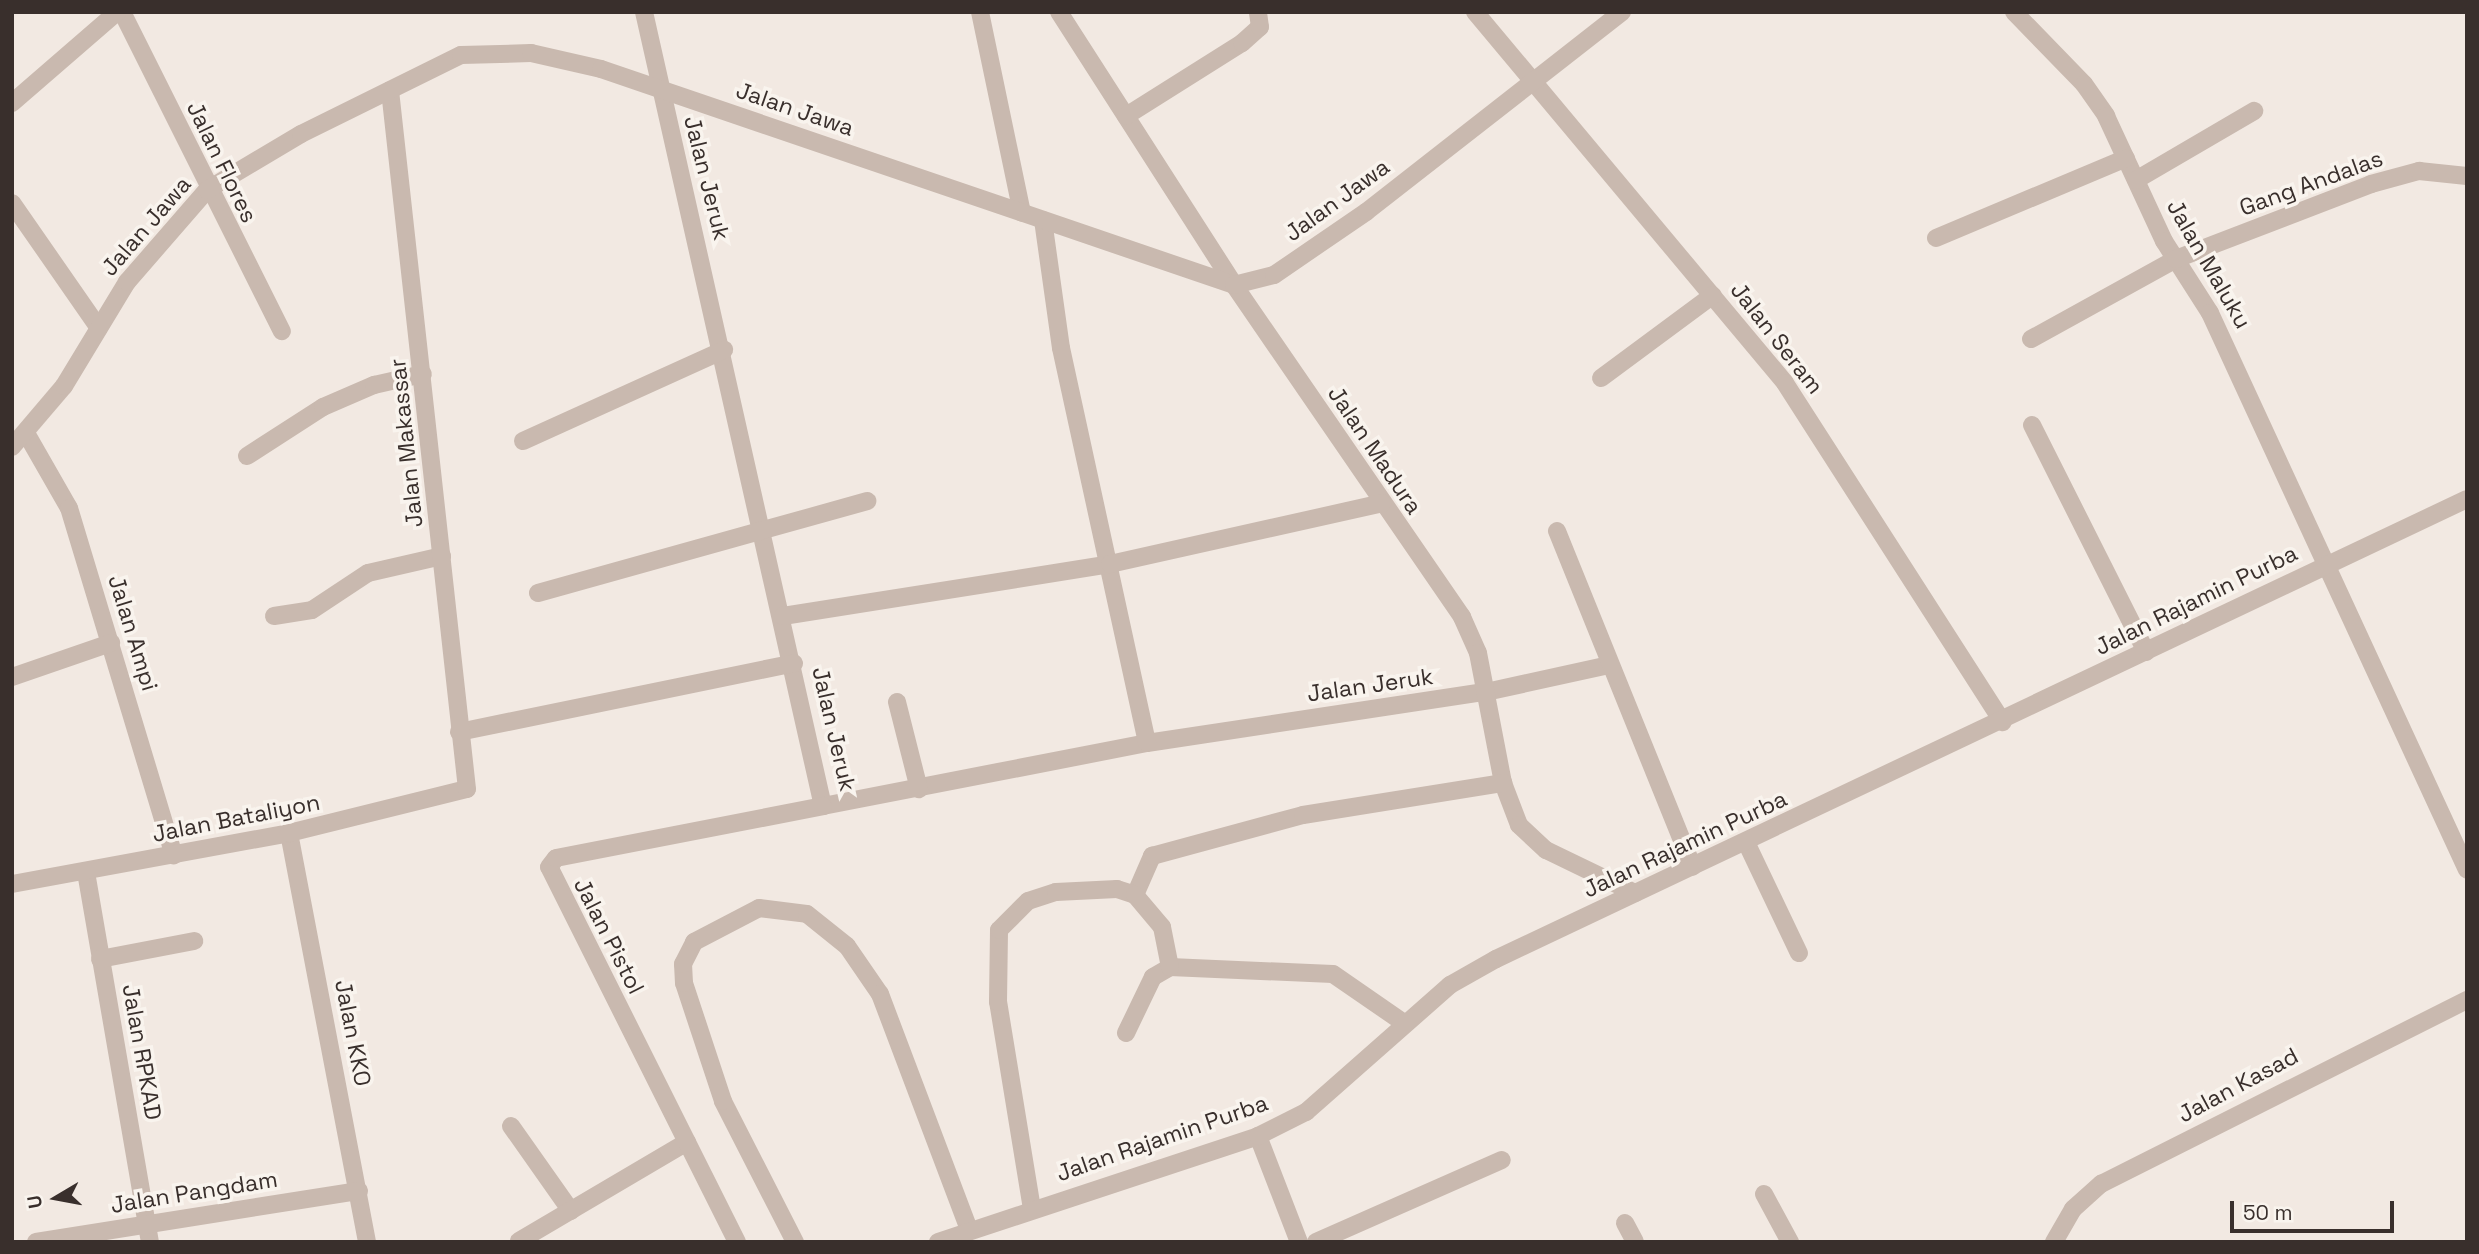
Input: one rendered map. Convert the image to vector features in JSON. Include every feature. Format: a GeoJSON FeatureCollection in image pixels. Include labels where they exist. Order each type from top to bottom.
{"type":"FeatureCollection","features":[{"type":"Feature","properties":{"kind":"street"},"geometry":{"type":"LineString","coordinates":[[12,103],[117,12]]}},
{"type":"Feature","properties":{"kind":"street","name":"Jalan Flores"},"geometry":{"type":"LineString","coordinates":[[122,12],[207,190],[282,331]]}},
{"type":"Feature","properties":{"kind":"street","name":"Jalan Jeruk"},"geometry":{"type":"LineString","coordinates":[[644,12],[765,531],[823,806],[1147,743],[1486,692],[1609,665]]}},
{"type":"Feature","properties":{"kind":"street"},"geometry":{"type":"LineString","coordinates":[[981,12],[1022,213]]}},
{"type":"Feature","properties":{"kind":"street","name":"Jalan Madura"},"geometry":{"type":"LineString","coordinates":[[1059,12],[1234,285],[1462,617],[1486,692],[1503,783],[1519,825],[1546,850],[1635,893]]}},
{"type":"Feature","properties":{"kind":"street"},"geometry":{"type":"LineString","coordinates":[[1126,116],[1242,43],[1260,27],[1258,12]]}},
{"type":"Feature","properties":{"kind":"street","name":"Jalan Seram"},"geometry":{"type":"LineString","coordinates":[[1475,12],[1537,80],[1785,383],[2003,722]]}},
{"type":"Feature","properties":{"kind":"street","name":"Jalan Jawa"},"geometry":{"type":"LineString","coordinates":[[12,447],[26,433],[99,328],[127,282],[207,190],[390,90],[461,55],[530,53],[660,88],[1234,285],[1274,275],[1537,80],[1622,12]]}},
{"type":"Feature","properties":{"kind":"street","name":"Jalan Maluku"},"geometry":{"type":"LineString","coordinates":[[2014,12],[2084,84],[2126,158],[2176,260],[2252,393],[2325,563],[2467,870]]}},
{"type":"Feature","properties":{"kind":"street","name":"Jalan Makassar"},"geometry":{"type":"LineString","coordinates":[[390,90],[467,789]]}},
{"type":"Feature","properties":{"kind":"street"},"geometry":{"type":"LineString","coordinates":[[2136,180],[2253,111]]}},
{"type":"Feature","properties":{"kind":"street"},"geometry":{"type":"LineString","coordinates":[[1936,238],[2126,158]]}},
{"type":"Feature","properties":{"kind":"street","name":"Gang Andalas"},"geometry":{"type":"LineString","coordinates":[[2031,339],[2176,260],[2371,184],[2419,171],[2467,176]]}},
{"type":"Feature","properties":{"kind":"street"},"geometry":{"type":"LineString","coordinates":[[12,203],[99,328]]}},
{"type":"Feature","properties":{"kind":"street"},"geometry":{"type":"LineString","coordinates":[[1043,220],[1061,348],[1147,743]]}},
{"type":"Feature","properties":{"kind":"street"},"geometry":{"type":"LineString","coordinates":[[1601,378],[1713,295]]}},
{"type":"Feature","properties":{"kind":"street"},"geometry":{"type":"LineString","coordinates":[[523,441],[724,350]]}},
{"type":"Feature","properties":{"kind":"street"},"geometry":{"type":"LineString","coordinates":[[247,456],[323,407],[374,385],[423,374]]}},
{"type":"Feature","properties":{"kind":"street"},"geometry":{"type":"LineString","coordinates":[[2032,425],[2146,652]]}},
{"type":"Feature","properties":{"kind":"street","name":"Jalan Ampi"},"geometry":{"type":"LineString","coordinates":[[26,433],[69,508],[174,856]]}},
{"type":"Feature","properties":{"kind":"street","name":"Jalan Rajamin Purba"},"geometry":{"type":"LineString","coordinates":[[938,1242],[1258,1136],[1306,1111],[1404,1023],[1496,959],[2003,722],[2325,563],[2467,499]]}},
{"type":"Feature","properties":{"kind":"street"},"geometry":{"type":"LineString","coordinates":[[538,593],[867,500]]}},
{"type":"Feature","properties":{"kind":"street"},"geometry":{"type":"LineString","coordinates":[[783,616],[1110,564],[1382,503]]}},
{"type":"Feature","properties":{"kind":"street"},"geometry":{"type":"LineString","coordinates":[[1557,531],[1693,867]]}},
{"type":"Feature","properties":{"kind":"street"},"geometry":{"type":"LineString","coordinates":[[274,616],[312,610],[368,573],[442,556]]}},
{"type":"Feature","properties":{"kind":"street"},"geometry":{"type":"LineString","coordinates":[[12,677],[111,643]]}},
{"type":"Feature","properties":{"kind":"street"},"geometry":{"type":"LineString","coordinates":[[459,732],[793,663]]}},
{"type":"Feature","properties":{"kind":"street"},"geometry":{"type":"LineString","coordinates":[[897,702],[919,789]]}},
{"type":"Feature","properties":{"kind":"street"},"geometry":{"type":"LineString","coordinates":[[1135,895],[1152,856],[1303,815],[1503,783]]}},
{"type":"Feature","properties":{"kind":"street","name":"Jalan Bataliyon"},"geometry":{"type":"LineString","coordinates":[[12,884],[289,833],[467,789]]}},
{"type":"Feature","properties":{"kind":"street","name":"Jalan Pistol"},"geometry":{"type":"LineString","coordinates":[[737,1242],[550,864],[823,806]]}},
{"type":"Feature","properties":{"kind":"street","name":"Jalan KKO"},"geometry":{"type":"LineString","coordinates":[[289,833],[367,1242]]}},
{"type":"Feature","properties":{"kind":"street"},"geometry":{"type":"LineString","coordinates":[[1746,842],[1799,953]]}},
{"type":"Feature","properties":{"kind":"street","name":"Jalan RPKAD"},"geometry":{"type":"LineString","coordinates":[[86,872],[149,1233]]}},
{"type":"Feature","properties":{"kind":"street"},"geometry":{"type":"LineString","coordinates":[[1032,1209],[998,1002],[999,930],[1010,912],[1056,891],[1117,888],[1135,895],[1161,927],[1170,967]]}},
{"type":"Feature","properties":{"kind":"street"},"geometry":{"type":"LineString","coordinates":[[796,1242],[723,1101],[684,983],[683,964],[694,943],[759,908],[807,914],[847,946],[880,994],[969,1230]]}},
{"type":"Feature","properties":{"kind":"street"},"geometry":{"type":"LineString","coordinates":[[100,959],[194,941]]}},
{"type":"Feature","properties":{"kind":"street"},"geometry":{"type":"LineString","coordinates":[[1126,1033],[1153,976],[1170,967],[1333,974],[1404,1023]]}},
{"type":"Feature","properties":{"kind":"street","name":"Jalan Kasad"},"geometry":{"type":"LineString","coordinates":[[2054,1242],[2073,1209],[2101,1184],[2467,1000]]}},
{"type":"Feature","properties":{"kind":"street"},"geometry":{"type":"LineString","coordinates":[[511,1126],[570,1211]]}},
{"type":"Feature","properties":{"kind":"street"},"geometry":{"type":"LineString","coordinates":[[1258,1136],[1299,1242]]}},
{"type":"Feature","properties":{"kind":"street"},"geometry":{"type":"LineString","coordinates":[[519,1241],[687,1142]]}},
{"type":"Feature","properties":{"kind":"street"},"geometry":{"type":"LineString","coordinates":[[1316,1242],[1502,1160]]}},
{"type":"Feature","properties":{"kind":"street","name":"Jalan Pangdam"},"geometry":{"type":"LineString","coordinates":[[36,1242],[149,1233],[359,1191]]}},
{"type":"Feature","properties":{"kind":"street"},"geometry":{"type":"LineString","coordinates":[[1764,1194],[1790,1242]]}},
{"type":"Feature","properties":{"kind":"street"},"geometry":{"type":"LineString","coordinates":[[1625,1223],[1635,1242]]}}]}
